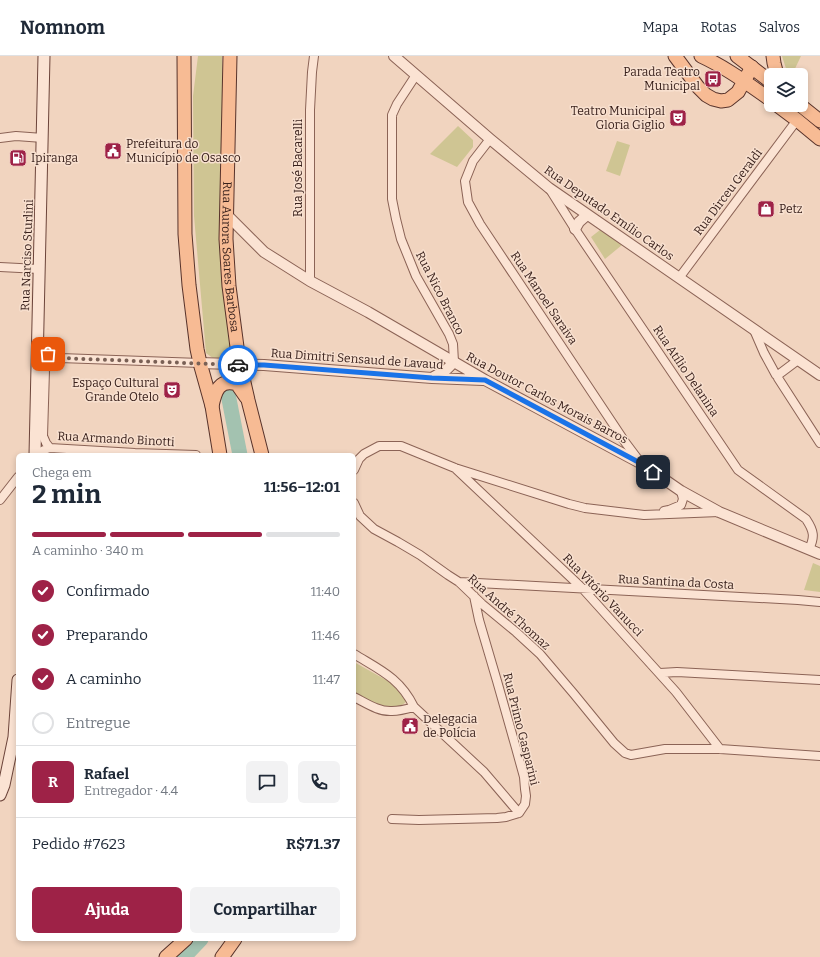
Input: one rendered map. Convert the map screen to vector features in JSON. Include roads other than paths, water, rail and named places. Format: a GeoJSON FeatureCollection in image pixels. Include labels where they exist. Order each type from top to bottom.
{"type":"FeatureCollection","features":[{"type":"Feature","properties":{"kind":"main road","name":"Rua Narciso Sturlini"},"geometry":{"type":"LineString","coordinates":[[35,453],[44,56]]}},
{"type":"Feature","properties":{"kind":"main road"},"geometry":{"type":"LineString","coordinates":[[184,56],[185,234],[189,285],[200,363],[212,406],[220,453]]}},
{"type":"Feature","properties":{"kind":"main road","name":"Rua Aurora Soares Barbosa"},"geometry":{"type":"LineString","coordinates":[[230,56],[226,239],[229,286],[240,365],[261,453]]}},
{"type":"Feature","properties":{"kind":"main road"},"geometry":{"type":"LineString","coordinates":[[675,56],[698,87],[713,100],[728,100],[738,92],[752,67]]}},
{"type":"Feature","properties":{"kind":"main road"},"geometry":{"type":"LineString","coordinates":[[701,56],[744,80],[764,95]]}},
{"type":"Feature","properties":{"kind":"main road"},"geometry":{"type":"LineString","coordinates":[[737,56],[764,76]]}},
{"type":"Feature","properties":{"kind":"main road"},"geometry":{"type":"LineString","coordinates":[[773,56],[775,68]]}},
{"type":"Feature","properties":{"kind":"main road"},"geometry":{"type":"LineString","coordinates":[[786,112],[820,139]]}},
{"type":"Feature","properties":{"kind":"main road"},"geometry":{"type":"LineString","coordinates":[[808,112],[820,122]]}},
{"type":"Feature","properties":{"kind":"main road"},"geometry":{"type":"LineString","coordinates":[[212,406],[217,390],[221,384],[228,382],[236,384],[248,400]]}},
{"type":"Feature","properties":{"kind":"main road"},"geometry":{"type":"LineString","coordinates":[[0,795],[4,785],[14,737],[16,708]]}},
{"type":"Feature","properties":{"kind":"main road"},"geometry":{"type":"LineString","coordinates":[[166,957],[184,941]]}},
{"type":"Feature","properties":{"kind":"main road"},"geometry":{"type":"LineString","coordinates":[[222,957],[234,941]]}},
{"type":"Feature","properties":{"kind":"street","name":"Rua José Bacarelli"},"geometry":{"type":"LineString","coordinates":[[310,281],[310,110],[314,56]]}},
{"type":"Feature","properties":{"kind":"street","name":"Rua Deputado Emílio Carlos"},"geometry":{"type":"LineString","coordinates":[[394,56],[549,188],[820,376]]}},
{"type":"Feature","properties":{"kind":"street","name":"Rua Nico Branco"},"geometry":{"type":"LineString","coordinates":[[416,75],[397,104],[392,115],[392,199],[402,239],[416,276],[451,339],[454,362]]}},
{"type":"Feature","properties":{"kind":"street","name":"Rua Dirceu Geraldi"},"geometry":{"type":"LineString","coordinates":[[679,278],[797,120]]}},
{"type":"Feature","properties":{"kind":"street"},"geometry":{"type":"LineString","coordinates":[[0,138],[16,136],[43,138]]}},
{"type":"Feature","properties":{"kind":"street","name":"Rua Manoel Saraiva"},"geometry":{"type":"LineString","coordinates":[[490,139],[473,161],[464,181],[468,202],[480,224],[625,442],[642,464]]}},
{"type":"Feature","properties":{"kind":"street","name":"Rua Atílio Delanina"},"geometry":{"type":"LineString","coordinates":[[549,188],[575,229],[738,470],[806,519],[810,525],[813,541],[809,549]]}},
{"type":"Feature","properties":{"kind":"street"},"geometry":{"type":"LineString","coordinates":[[575,229],[579,222],[587,215]]}},
{"type":"Feature","properties":{"kind":"street","name":"Rua Doutor Carlos Morais Barros"},"geometry":{"type":"LineString","coordinates":[[227,216],[264,252],[310,281],[368,312],[485,380],[642,464],[681,491],[719,512],[820,554]]}},
{"type":"Feature","properties":{"kind":"street"},"geometry":{"type":"LineString","coordinates":[[0,267],[39,269]]}},
{"type":"Feature","properties":{"kind":"street"},"geometry":{"type":"LineString","coordinates":[[754,330],[776,375],[820,443]]}},
{"type":"Feature","properties":{"kind":"street","name":"Rua Dimitri Sensaud de Lavaud"},"geometry":{"type":"LineString","coordinates":[[37,351],[60,358],[264,365],[432,378],[485,380]]}},
{"type":"Feature","properties":{"kind":"street"},"geometry":{"type":"LineString","coordinates":[[50,448],[43,436],[45,370],[49,363],[60,358]]}},
{"type":"Feature","properties":{"kind":"street"},"geometry":{"type":"LineString","coordinates":[[778,376],[798,360]]}},
{"type":"Feature","properties":{"kind":"street","name":"Rua Doutor Carlos Morais Barros"},"geometry":{"type":"LineString","coordinates":[[432,378],[447,369],[454,362]]}},
{"type":"Feature","properties":{"kind":"street"},"geometry":{"type":"LineString","coordinates":[[356,466],[359,459],[364,454],[379,446],[401,446],[455,468],[585,508],[644,515],[719,512]]}},
{"type":"Feature","properties":{"kind":"street","name":"Rua Armando Binotti"},"geometry":{"type":"LineString","coordinates":[[38,453],[50,448],[112,453]]}},
{"type":"Feature","properties":{"kind":"street","name":"Rua Vitório Vanucci"},"geometry":{"type":"LineString","coordinates":[[455,468],[584,589],[660,673],[720,749]]}},
{"type":"Feature","properties":{"kind":"street"},"geometry":{"type":"LineString","coordinates":[[0,500],[16,480]]}},
{"type":"Feature","properties":{"kind":"street"},"geometry":{"type":"LineString","coordinates":[[644,515],[670,510],[681,505],[683,499],[681,491]]}},
{"type":"Feature","properties":{"kind":"street","name":"Rua André Thomaz"},"geometry":{"type":"LineString","coordinates":[[356,507],[360,516],[374,529],[420,555],[459,582],[482,604],[516,632],[540,654],[622,751],[628,754],[633,754],[665,749],[720,749]]}},
{"type":"Feature","properties":{"kind":"street","name":"Rua Santina da Costa"},"geometry":{"type":"LineString","coordinates":[[459,582],[820,602]]}},
{"type":"Feature","properties":{"kind":"street","name":"Rua Primo Gasparini"},"geometry":{"type":"LineString","coordinates":[[474,596],[479,620],[524,777],[526,796],[525,804],[519,813]]}},
{"type":"Feature","properties":{"kind":"street"},"geometry":{"type":"LineString","coordinates":[[356,655],[399,683],[414,707],[484,772],[519,813],[498,818],[392,819]]}},
{"type":"Feature","properties":{"kind":"street"},"geometry":{"type":"LineString","coordinates":[[660,673],[677,672],[820,680]]}},
{"type":"Feature","properties":{"kind":"street"},"geometry":{"type":"LineString","coordinates":[[356,698],[383,710],[391,711],[414,707]]}},
{"type":"Feature","properties":{"kind":"street"},"geometry":{"type":"LineString","coordinates":[[720,749],[820,756]]}},
{"type":"Feature","properties":{"kind":"waterway"},"geometry":{"type":"LineString","coordinates":[[228,394],[240,453]]}},
{"type":"Feature","properties":{"kind":"waterway"},"geometry":{"type":"LineString","coordinates":[[184,957],[199,941]]}},
{"type":"Feature","properties":{"kind":"place","name":"Parada Teatro Municipal"},"geometry":{"type":"Point","coordinates":[713,79]}},
{"type":"Feature","properties":{"kind":"place","name":"Teatro Municipal Gloria Giglio"},"geometry":{"type":"Point","coordinates":[678,118]}},
{"type":"Feature","properties":{"kind":"place","name":"Prefeitura do Município de Osasco"},"geometry":{"type":"Point","coordinates":[113,151]}},
{"type":"Feature","properties":{"kind":"place","name":"Ipiranga"},"geometry":{"type":"Point","coordinates":[18,158]}},
{"type":"Feature","properties":{"kind":"place","name":"Petz"},"geometry":{"type":"Point","coordinates":[766,209]}},
{"type":"Feature","properties":{"kind":"place","name":"Espaço Cultural Grande Otelo"},"geometry":{"type":"Point","coordinates":[172,390]}},
{"type":"Feature","properties":{"kind":"place","name":"Delegacia de Polícia"},"geometry":{"type":"Point","coordinates":[410,726]}}]}
